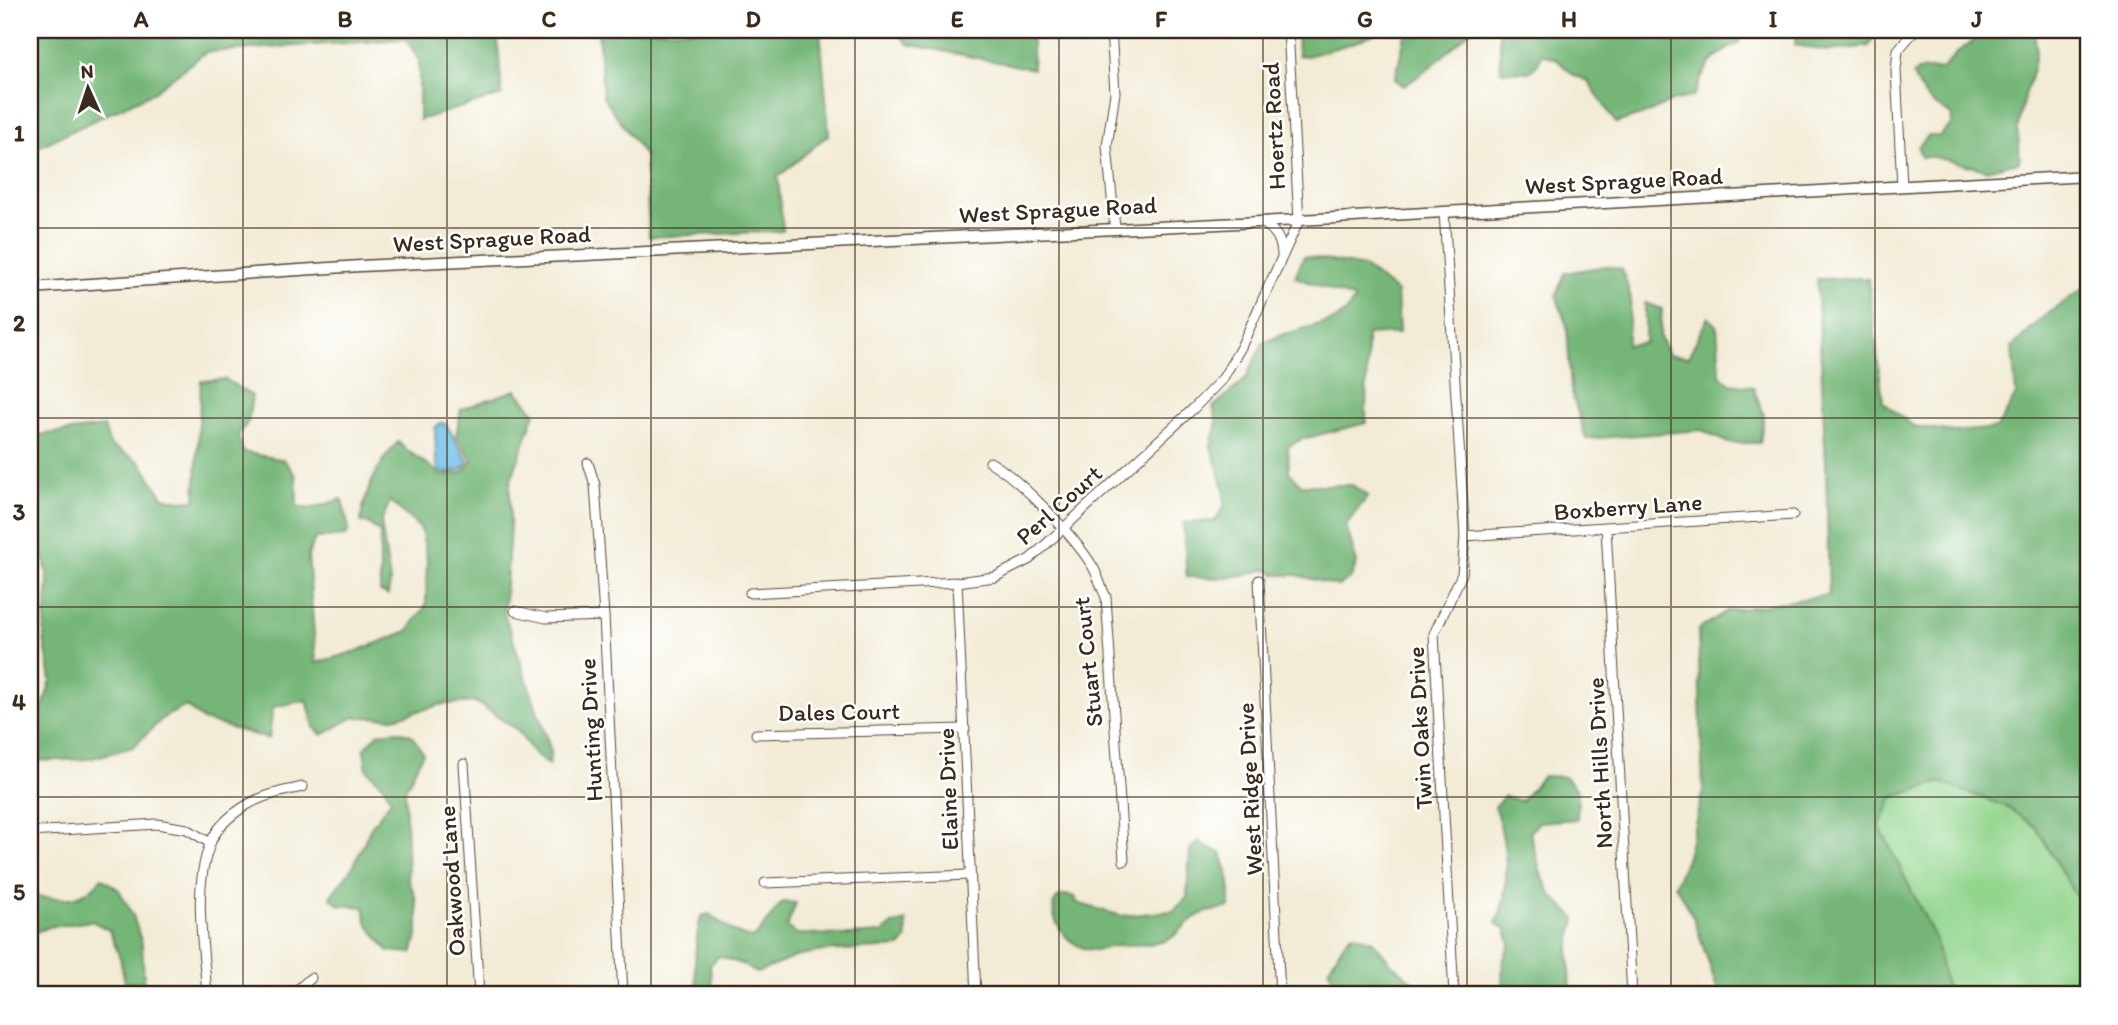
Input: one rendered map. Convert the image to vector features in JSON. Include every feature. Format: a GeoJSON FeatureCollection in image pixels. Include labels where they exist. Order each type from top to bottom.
{"type":"FeatureCollection","features":[{"type":"Feature","properties":{"kind":"street"},"geometry":{"type":"LineString","coordinates":[[1111,30],[1115,93],[1107,146],[1115,228]]}},
{"type":"Feature","properties":{"kind":"street","name":"Hoertz Road"},"geometry":{"type":"LineString","coordinates":[[1288,30],[1299,220]]}},
{"type":"Feature","properties":{"kind":"street"},"geometry":{"type":"LineString","coordinates":[[1902,186],[1896,70],[1898,50],[1915,30]]}},
{"type":"Feature","properties":{"kind":"street","name":"West Sprague Road"},"geometry":{"type":"LineString","coordinates":[[30,288],[360,266],[1261,222],[2088,176]]}},
{"type":"Feature","properties":{"kind":"street","name":"Twin Oaks Drive"},"geometry":{"type":"LineString","coordinates":[[1444,212],[1465,536],[1462,575],[1434,634],[1454,995]]}},
{"type":"Feature","properties":{"kind":"street","name":"Perl Court"},"geometry":{"type":"LineString","coordinates":[[750,593],[957,582],[996,577],[1030,559],[1223,378],[1241,347],[1299,220]]}},
{"type":"Feature","properties":{"kind":"street"},"geometry":{"type":"LineString","coordinates":[[1261,222],[1272,228],[1278,236],[1283,256]]}},
{"type":"Feature","properties":{"kind":"street","name":"Stuart Court"},"geometry":{"type":"LineString","coordinates":[[990,462],[1006,471],[1063,528],[1094,568],[1105,597],[1124,861]]}},
{"type":"Feature","properties":{"kind":"street","name":"Hunting Drive"},"geometry":{"type":"LineString","coordinates":[[588,464],[595,485],[604,616],[623,995]]}},
{"type":"Feature","properties":{"kind":"street","name":"Boxberry Lane"},"geometry":{"type":"LineString","coordinates":[[1465,536],[1793,514]]}},
{"type":"Feature","properties":{"kind":"street","name":"North Hills Drive"},"geometry":{"type":"LineString","coordinates":[[1606,528],[1632,995]]}},
{"type":"Feature","properties":{"kind":"street","name":"West Ridge Drive"},"geometry":{"type":"LineString","coordinates":[[1259,580],[1280,995]]}},
{"type":"Feature","properties":{"kind":"street","name":"Elaine Drive"},"geometry":{"type":"LineString","coordinates":[[957,582],[976,995]]}},
{"type":"Feature","properties":{"kind":"street"},"geometry":{"type":"LineString","coordinates":[[515,611],[546,618],[604,616]]}},
{"type":"Feature","properties":{"kind":"street","name":"Dales Court"},"geometry":{"type":"LineString","coordinates":[[755,734],[965,729]]}},
{"type":"Feature","properties":{"kind":"street","name":"Oakwood Lane"},"geometry":{"type":"LineString","coordinates":[[464,764],[479,995]]}},
{"type":"Feature","properties":{"kind":"street"},"geometry":{"type":"LineString","coordinates":[[207,995],[200,901],[210,843],[226,821],[248,804],[274,793],[303,788]]}},
{"type":"Feature","properties":{"kind":"street"},"geometry":{"type":"LineString","coordinates":[[30,832],[157,824],[187,829],[210,843]]}},
{"type":"Feature","properties":{"kind":"street"},"geometry":{"type":"LineString","coordinates":[[765,883],[970,875]]}},
{"type":"Feature","properties":{"kind":"street"},"geometry":{"type":"LineString","coordinates":[[246,995],[295,992],[312,978]]}},
{"type":"Feature","properties":{"kind":"green space"},"geometry":{"type":"Polygon","coordinates":[[[30,30],[497,30],[502,95],[419,120],[419,60],[406,39],[206,52],[152,93],[30,151],[30,30]]]}},
{"type":"Feature","properties":{"kind":"green space"},"geometry":{"type":"Polygon","coordinates":[[[598,30],[820,30],[829,134],[778,177],[783,231],[649,237],[645,156],[603,97],[598,30]]]}},
{"type":"Feature","properties":{"kind":"green space"},"geometry":{"type":"Polygon","coordinates":[[[895,30],[1031,30],[1033,69],[908,44],[895,30]]]}},
{"type":"Feature","properties":{"kind":"green space"},"geometry":{"type":"Polygon","coordinates":[[[1297,30],[1383,30],[1353,43],[1307,56],[1298,55],[1297,30]]]}},
{"type":"Feature","properties":{"kind":"green space"},"geometry":{"type":"Polygon","coordinates":[[[1383,30],[1471,30],[1447,53],[1404,86],[1395,79],[1406,31],[1383,30]]]}},
{"type":"Feature","properties":{"kind":"green space"},"geometry":{"type":"Polygon","coordinates":[[[1499,30],[1739,30],[1739,43],[1709,64],[1693,97],[1674,100],[1650,112],[1616,123],[1588,81],[1574,75],[1556,59],[1542,54],[1537,65],[1529,72],[1501,71],[1499,30]]]}},
{"type":"Feature","properties":{"kind":"green space"},"geometry":{"type":"Polygon","coordinates":[[[1797,30],[1876,30],[1869,46],[1828,51],[1795,45],[1797,30]]]}},
{"type":"Feature","properties":{"kind":"green space"},"geometry":{"type":"Polygon","coordinates":[[[1990,30],[2033,30],[2036,42],[2034,66],[2020,116],[2019,162],[1986,170],[1934,157],[1921,157],[1918,147],[1928,136],[1940,136],[1951,125],[1952,115],[1928,99],[1913,75],[1917,71],[1942,69],[1959,51],[1990,30]]]}},
{"type":"Feature","properties":{"kind":"green space"},"geometry":{"type":"Polygon","coordinates":[[[1304,256],[1364,267],[1397,292],[1399,333],[1367,335],[1366,423],[1302,439],[1288,446],[1289,472],[1301,485],[1352,485],[1368,496],[1346,525],[1357,563],[1350,579],[1338,586],[1297,575],[1276,575],[1269,569],[1227,578],[1187,577],[1183,523],[1215,521],[1224,507],[1224,489],[1211,446],[1217,422],[1213,407],[1245,380],[1263,343],[1281,335],[1335,320],[1346,312],[1355,299],[1295,277],[1304,256]]]}},
{"type":"Feature","properties":{"kind":"green space"},"geometry":{"type":"Polygon","coordinates":[[[1606,266],[1622,269],[1631,298],[1627,345],[1645,343],[1645,303],[1662,309],[1660,337],[1668,355],[1688,357],[1708,317],[1717,327],[1720,375],[1730,384],[1753,387],[1764,415],[1760,443],[1728,443],[1702,430],[1586,439],[1571,390],[1567,326],[1556,295],[1565,273],[1606,266]]]}},
{"type":"Feature","properties":{"kind":"green space"},"geometry":{"type":"Polygon","coordinates":[[[1868,278],[1883,402],[1913,426],[1955,432],[1997,428],[2016,395],[2012,347],[2042,318],[2088,285],[2088,911],[2085,912],[2036,827],[2005,806],[1940,782],[1893,797],[1879,826],[1935,938],[1948,995],[1732,995],[1717,988],[1694,919],[1675,885],[1687,856],[1703,791],[1698,630],[1727,611],[1829,595],[1817,279],[1868,278]]]}},
{"type":"Feature","properties":{"kind":"green space"},"geometry":{"type":"Polygon","coordinates":[[[225,379],[252,396],[248,422],[238,435],[243,452],[284,460],[296,476],[297,506],[310,509],[342,499],[349,529],[346,536],[315,538],[308,555],[316,663],[357,651],[408,631],[426,605],[427,558],[421,529],[390,501],[381,522],[390,582],[388,595],[380,592],[380,533],[370,524],[361,522],[369,490],[378,469],[391,450],[398,442],[441,476],[464,472],[472,460],[456,436],[461,409],[516,390],[535,413],[510,483],[504,613],[551,751],[549,765],[535,755],[517,730],[476,702],[443,704],[394,718],[354,717],[322,735],[314,727],[307,700],[273,707],[269,739],[203,720],[186,706],[164,717],[133,747],[89,759],[30,761],[30,731],[36,729],[51,680],[44,638],[48,581],[44,555],[30,524],[30,436],[104,427],[110,445],[140,462],[163,497],[180,501],[195,500],[201,381],[225,379]]]}},
{"type":"Feature","properties":{"kind":"green space"},"geometry":{"type":"Polygon","coordinates":[[[397,731],[412,735],[423,753],[405,790],[408,880],[415,897],[418,916],[412,953],[388,951],[367,923],[364,907],[340,905],[330,897],[354,865],[371,827],[391,800],[384,786],[367,770],[364,749],[379,733],[397,731]]]}},
{"type":"Feature","properties":{"kind":"green space"},"geometry":{"type":"Polygon","coordinates":[[[1543,776],[1565,777],[1578,791],[1577,819],[1539,822],[1530,832],[1541,874],[1552,896],[1576,919],[1569,948],[1571,995],[1507,995],[1502,970],[1510,945],[1506,929],[1496,923],[1505,896],[1506,865],[1495,807],[1504,796],[1521,801],[1543,776]]]}},
{"type":"Feature","properties":{"kind":"green space"},"geometry":{"type":"Polygon","coordinates":[[[1940,782],[2005,806],[2036,827],[2085,912],[2088,911],[2088,995],[1948,995],[1935,938],[1879,826],[1893,797],[1940,782]]]}},
{"type":"Feature","properties":{"kind":"green space"},"geometry":{"type":"Polygon","coordinates":[[[1199,840],[1204,846],[1221,853],[1230,882],[1230,907],[1206,912],[1190,921],[1172,937],[1152,944],[1094,950],[1080,947],[1060,929],[1053,908],[1056,900],[1063,895],[1075,897],[1077,903],[1122,916],[1173,911],[1187,898],[1190,850],[1199,840]]]}},
{"type":"Feature","properties":{"kind":"green space"},"geometry":{"type":"Polygon","coordinates":[[[102,878],[119,890],[133,916],[142,944],[144,981],[125,983],[120,958],[109,930],[92,921],[49,927],[30,934],[30,896],[60,899],[77,897],[94,887],[102,878]]]}},
{"type":"Feature","properties":{"kind":"green space"},"geometry":{"type":"Polygon","coordinates":[[[782,902],[796,903],[787,927],[797,934],[882,933],[892,925],[906,921],[907,939],[900,947],[823,951],[800,955],[756,973],[744,965],[719,956],[710,965],[713,995],[698,995],[695,956],[701,916],[709,914],[737,933],[755,937],[782,902]]]}},
{"type":"Feature","properties":{"kind":"green space"},"geometry":{"type":"Polygon","coordinates":[[[1352,934],[1373,941],[1391,963],[1432,995],[1342,995],[1328,969],[1352,934]]]}},
{"type":"Feature","properties":{"kind":"water"},"geometry":{"type":"Polygon","coordinates":[[[441,423],[446,424],[468,461],[463,469],[439,472],[435,428],[441,423]]]}}]}
